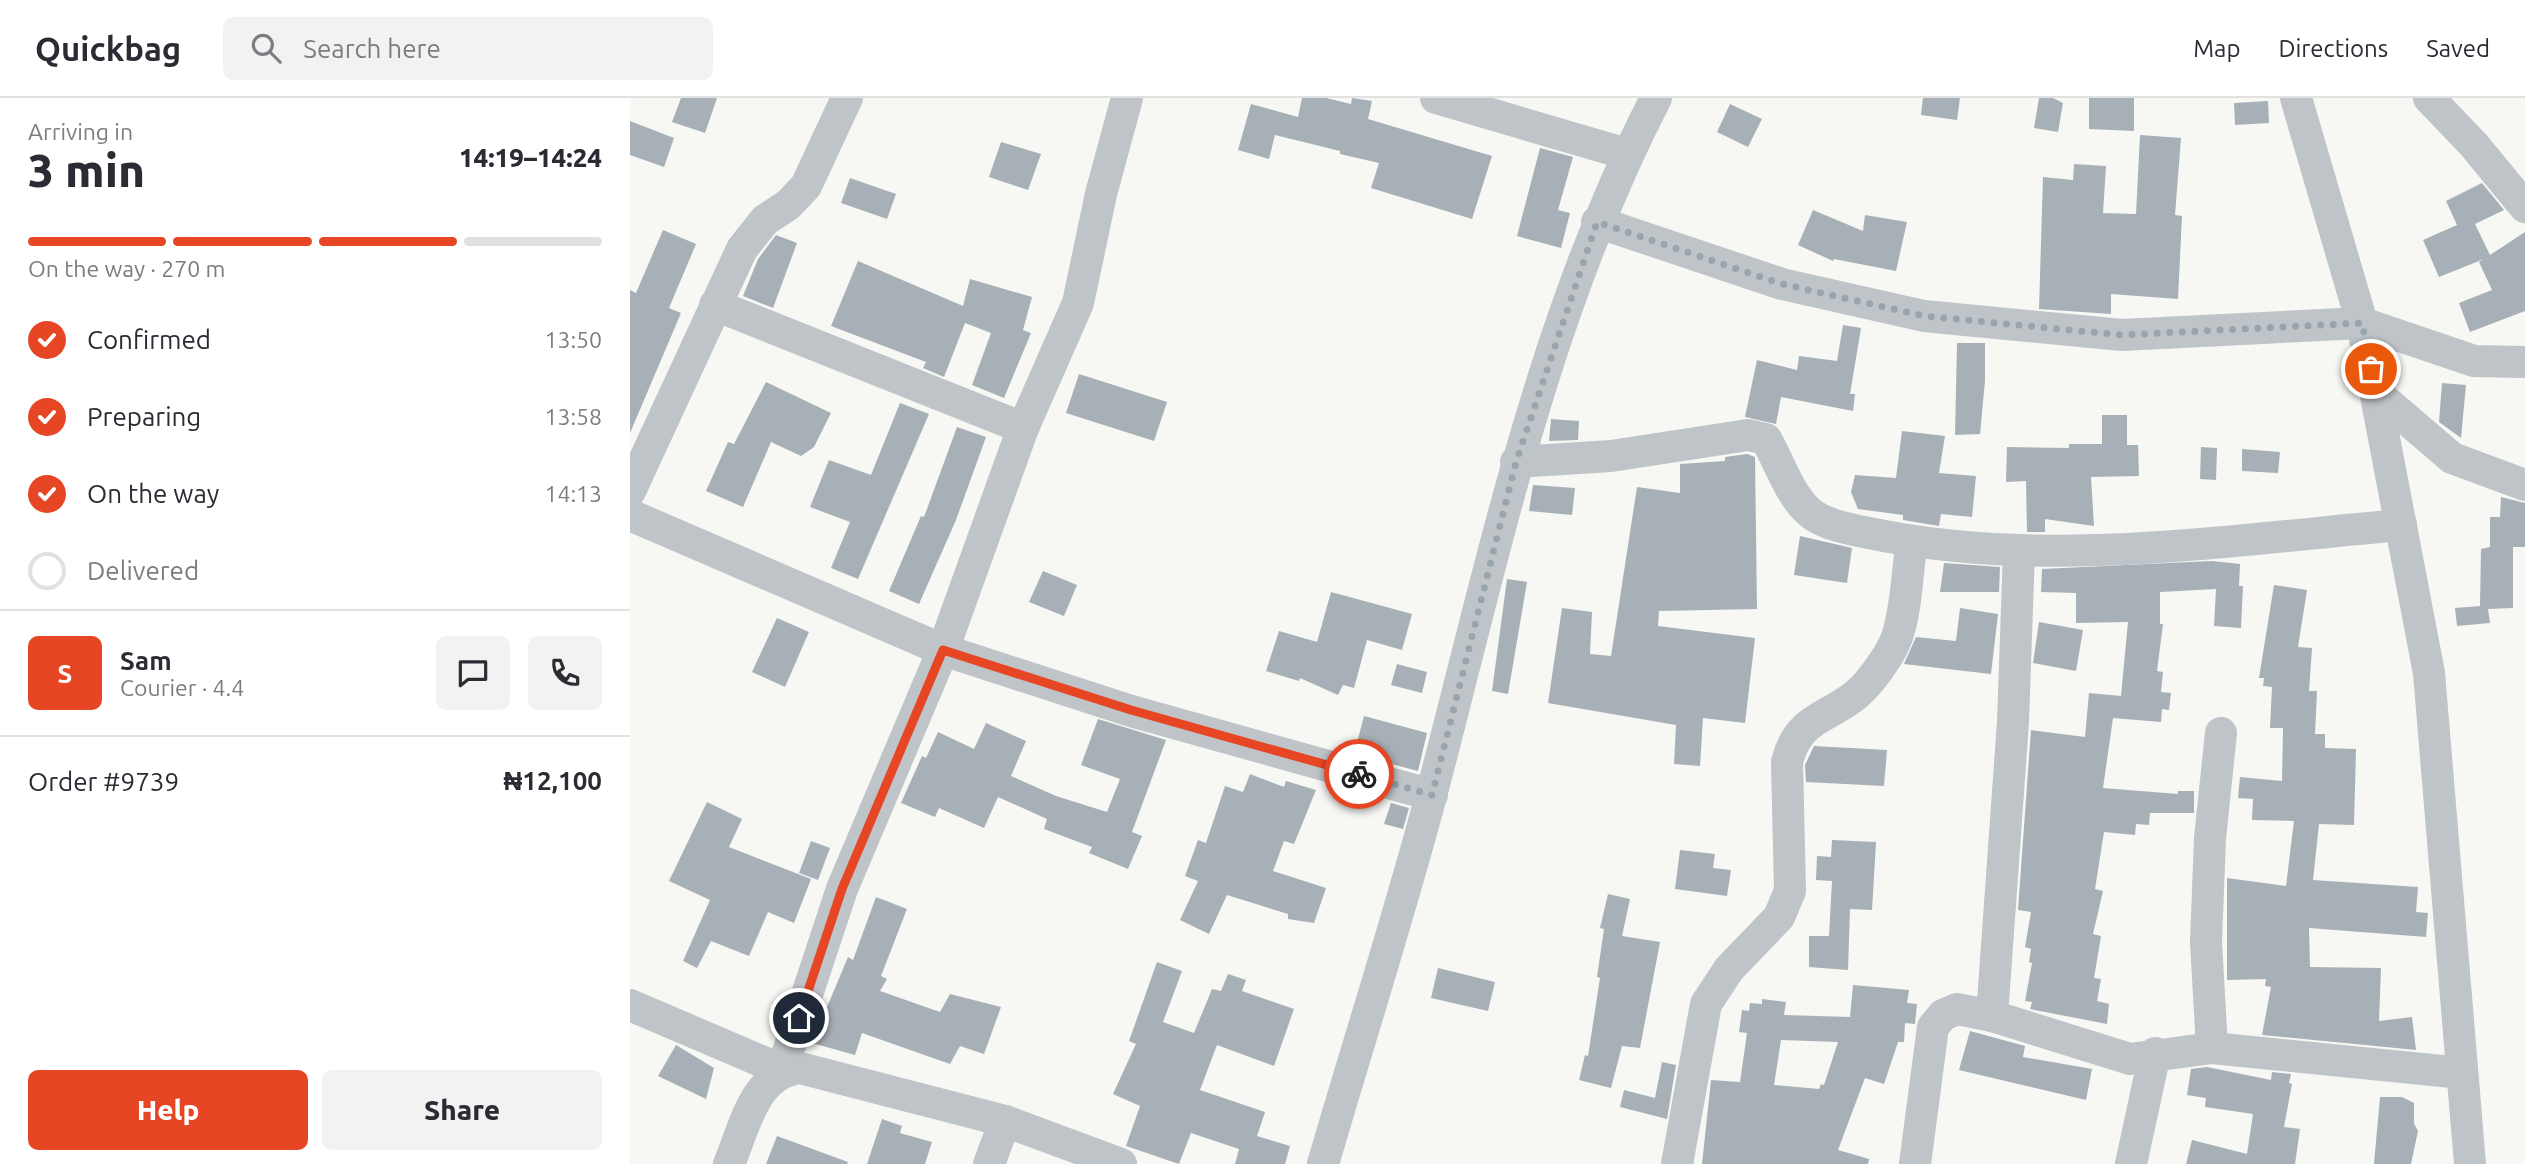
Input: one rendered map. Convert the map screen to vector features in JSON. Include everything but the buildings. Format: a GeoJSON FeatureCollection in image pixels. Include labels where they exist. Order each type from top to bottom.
{"type":"FeatureCollection","features":[{"type":"Feature","properties":{"kind":"street"},"geometry":{"type":"LineString","coordinates":[[630,491],[742,249],[765,220],[788,205],[806,186],[847,98]]}},
{"type":"Feature","properties":{"kind":"street"},"geometry":{"type":"LineString","coordinates":[[729,1164],[759,1093],[782,1070],[842,889],[943,650],[1023,428],[1078,303],[1101,194],[1127,98]]}},
{"type":"Feature","properties":{"kind":"street"},"geometry":{"type":"LineString","coordinates":[[1436,98],[1627,154]]}},
{"type":"Feature","properties":{"kind":"street"},"geometry":{"type":"LineString","coordinates":[[1323,1164],[1432,795],[1516,462],[1597,222],[1627,154],[1656,98]]}},
{"type":"Feature","properties":{"kind":"street"},"geometry":{"type":"LineString","coordinates":[[2296,98],[2362,323],[2429,673],[2470,1164]]}},
{"type":"Feature","properties":{"kind":"street"},"geometry":{"type":"LineString","coordinates":[[2429,98],[2474,145],[2525,207]]}},
{"type":"Feature","properties":{"kind":"street"},"geometry":{"type":"LineString","coordinates":[[1597,222],[1782,284],[1924,316],[2122,335],[2362,323],[2474,361],[2525,362]]}},
{"type":"Feature","properties":{"kind":"street"},"geometry":{"type":"LineString","coordinates":[[715,305],[1023,428]]}},
{"type":"Feature","properties":{"kind":"street"},"geometry":{"type":"LineString","coordinates":[[2375,392],[2452,458],[2525,485]]}},
{"type":"Feature","properties":{"kind":"street"},"geometry":{"type":"LineString","coordinates":[[1516,462],[1611,456],[1748,435],[1766,439],[1799,502],[1814,516],[1849,529],[1912,541],[2019,551],[2128,549],[2401,525]]}},
{"type":"Feature","properties":{"kind":"street"},"geometry":{"type":"LineString","coordinates":[[630,515],[943,650],[1131,710],[1432,795]]}},
{"type":"Feature","properties":{"kind":"street"},"geometry":{"type":"LineString","coordinates":[[1677,1164],[1706,1004],[1729,970],[1779,918],[1790,891],[1787,762],[1791,746],[1801,730],[1821,714],[1857,694],[1897,638],[1912,541]]}},
{"type":"Feature","properties":{"kind":"street"},"geometry":{"type":"LineString","coordinates":[[1992,1016],[2013,722],[2019,551]]}},
{"type":"Feature","properties":{"kind":"street"},"geometry":{"type":"LineString","coordinates":[[2212,1048],[2206,942],[2210,838],[2221,733]]}},
{"type":"Feature","properties":{"kind":"street"},"geometry":{"type":"LineString","coordinates":[[630,1005],[782,1070],[800,1068],[815,1071],[1005,1121],[1121,1164]]}},
{"type":"Feature","properties":{"kind":"street"},"geometry":{"type":"LineString","coordinates":[[1915,1164],[1933,1027],[1942,1015],[1957,1009],[1992,1016],[2130,1059],[2155,1053],[2212,1048],[2462,1073]]}},
{"type":"Feature","properties":{"kind":"street"},"geometry":{"type":"LineString","coordinates":[[2131,1164],[2155,1053]]}},
{"type":"Feature","properties":{"kind":"street"},"geometry":{"type":"LineString","coordinates":[[989,1164],[1005,1121]]}},
{"type":"Feature","properties":{"kind":"way so far"},"geometry":{"type":"LineString","coordinates":[[1359,774],[1432,795],[1516,462],[1597,222],[1782,284],[1924,316],[2122,335],[2362,323],[2371,369]]}},
{"type":"Feature","properties":{"kind":"route"},"geometry":{"type":"LineString","coordinates":[[799,1018],[842,889],[943,650],[1131,710],[1359,774]]}}]}
